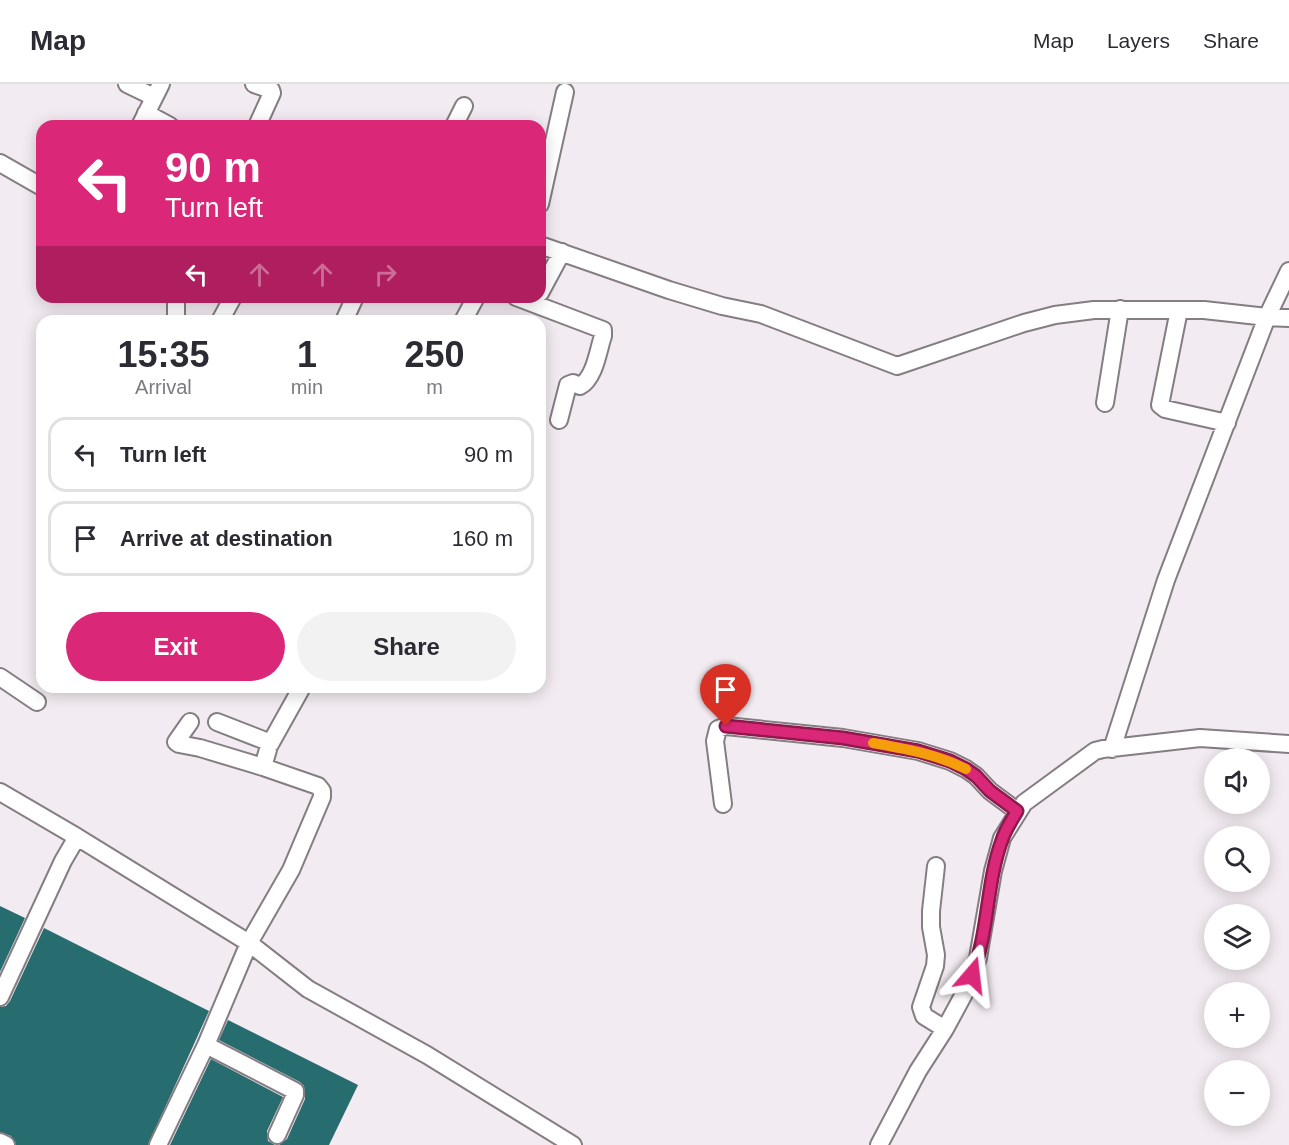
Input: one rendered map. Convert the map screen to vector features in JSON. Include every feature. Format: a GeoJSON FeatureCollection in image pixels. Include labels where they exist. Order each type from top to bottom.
{"type":"FeatureCollection","features":[{"type":"Feature","properties":{"kind":"street"},"geometry":{"type":"LineString","coordinates":[[127,84],[157,91],[143,120]]}},
{"type":"Feature","properties":{"kind":"street"},"geometry":{"type":"LineString","coordinates":[[254,84],[271,90],[272,93],[260,120]]}},
{"type":"Feature","properties":{"kind":"street"},"geometry":{"type":"LineString","coordinates":[[546,177],[565,92]]}},
{"type":"Feature","properties":{"kind":"street"},"geometry":{"type":"LineString","coordinates":[[457,120],[464,106]]}},
{"type":"Feature","properties":{"kind":"street"},"geometry":{"type":"LineString","coordinates":[[0,163],[36,184]]}},
{"type":"Feature","properties":{"kind":"street"},"geometry":{"type":"LineString","coordinates":[[546,248],[669,290],[722,306],[761,314],[897,366],[953,345],[1055,315],[1120,309],[1204,310],[1289,318]]}},
{"type":"Feature","properties":{"kind":"street"},"geometry":{"type":"LineString","coordinates":[[546,284],[562,252]]}},
{"type":"Feature","properties":{"kind":"street"},"geometry":{"type":"LineString","coordinates":[[1112,749],[1166,580],[1267,317],[1289,271]]}},
{"type":"Feature","properties":{"kind":"street"},"geometry":{"type":"LineString","coordinates":[[536,304],[603,330],[591,373],[586,383],[580,386],[573,383],[568,386],[559,420]]}},
{"type":"Feature","properties":{"kind":"street"},"geometry":{"type":"LineString","coordinates":[[1105,403],[1120,309]]}},
{"type":"Feature","properties":{"kind":"street"},"geometry":{"type":"LineString","coordinates":[[1179,310],[1160,405],[1165,409],[1227,423]]}},
{"type":"Feature","properties":{"kind":"street"},"geometry":{"type":"LineString","coordinates":[[0,677],[37,702]]}},
{"type":"Feature","properties":{"kind":"street"},"geometry":{"type":"LineString","coordinates":[[263,766],[274,736],[299,693]]}},
{"type":"Feature","properties":{"kind":"street"},"geometry":{"type":"LineString","coordinates":[[158,1145],[206,1045],[249,943],[291,870],[322,797],[322,791],[318,786],[263,766],[179,744],[176,742],[178,738],[190,722]]}},
{"type":"Feature","properties":{"kind":"street"},"geometry":{"type":"LineString","coordinates":[[217,722],[274,736]]}},
{"type":"Feature","properties":{"kind":"street"},"geometry":{"type":"LineString","coordinates":[[723,804],[715,741],[718,729],[726,726],[843,738],[918,751],[950,761],[966,769],[990,791],[1021,807]]}},
{"type":"Feature","properties":{"kind":"street"},"geometry":{"type":"LineString","coordinates":[[879,1145],[918,1071],[965,993],[978,958],[993,871],[1002,838],[1021,807],[1095,750],[1200,738],[1289,744]]}},
{"type":"Feature","properties":{"kind":"street"},"geometry":{"type":"LineString","coordinates":[[0,792],[249,943],[308,989],[428,1055],[573,1145]]}},
{"type":"Feature","properties":{"kind":"street"},"geometry":{"type":"LineString","coordinates":[[0,997],[58,871],[77,837]]}},
{"type":"Feature","properties":{"kind":"street"},"geometry":{"type":"LineString","coordinates":[[936,866],[931,911],[935,966],[921,1006],[924,1016],[945,1029]]}},
{"type":"Feature","properties":{"kind":"street"},"geometry":{"type":"LineString","coordinates":[[206,1045],[295,1091],[277,1135]]}},
{"type":"Feature","properties":{"kind":"street"},"geometry":{"type":"LineString","coordinates":[[0,1142],[6,1145]]}},
{"type":"Feature","properties":{"kind":"building"},"geometry":{"type":"Polygon","coordinates":[[[0,906],[25,918],[0,972],[0,906]]]}},
{"type":"Feature","properties":{"kind":"building"},"geometry":{"type":"Polygon","coordinates":[[[44,928],[209,1011],[148,1145],[16,1145],[11,1136],[0,1132],[0,1007],[6,1006],[10,1001],[44,928]]]}},
{"type":"Feature","properties":{"kind":"building"},"geometry":{"type":"Polygon","coordinates":[[[228,1020],[358,1085],[329,1145],[279,1145],[287,1139],[305,1099],[304,1086],[219,1040],[228,1020]]]}},
{"type":"Feature","properties":{"kind":"building"},"geometry":{"type":"Polygon","coordinates":[[[211,1059],[283,1097],[267,1131],[268,1141],[275,1145],[170,1145],[211,1059]]]}},
{"type":"Feature","properties":{"kind":"slow traffic"},"geometry":{"type":"LineString","coordinates":[[873,743],[918,751],[950,761],[966,769]]}},
{"type":"Feature","properties":{"kind":"route"},"geometry":{"type":"LineString","coordinates":[[726,726],[843,738],[918,751],[950,761],[966,769],[1017,811],[1002,838],[993,871],[978,958],[972,975]]}}]}
